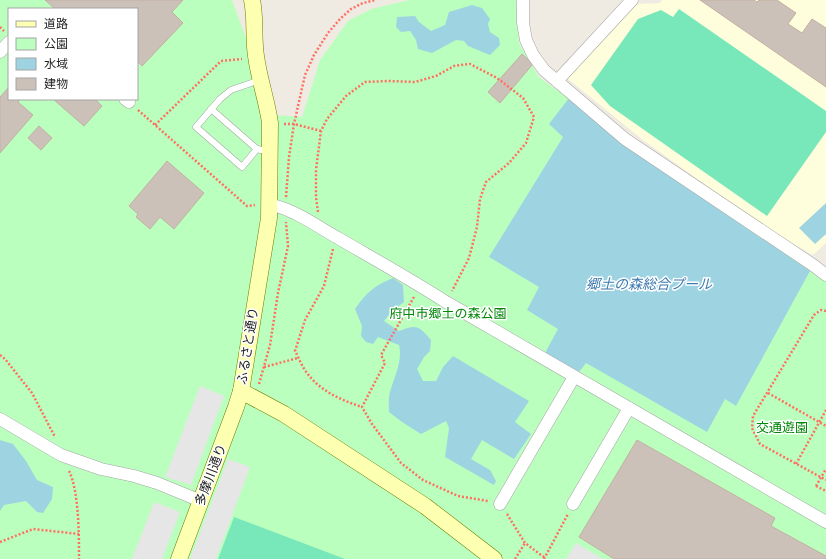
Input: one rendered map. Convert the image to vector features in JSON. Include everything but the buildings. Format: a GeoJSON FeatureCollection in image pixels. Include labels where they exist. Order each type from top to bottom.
{"type":"FeatureCollection","features":[{"type":"Feature","properties":{"kind":"street","name":"ふるさと通り"},"geometry":{"type":"LineString","coordinates":[[252,0],[255,14],[254,39],[256,58],[260,80],[269,112],[270,123],[264,152],[269,218],[248,395],[284,414],[425,506],[494,559]]}},
{"type":"Feature","properties":{"kind":"street"},"geometry":{"type":"LineString","coordinates":[[523,0],[523,23],[526,40],[533,55],[544,70],[625,139],[813,264],[826,275]]}},
{"type":"Feature","properties":{"kind":"street"},"geometry":{"type":"LineString","coordinates":[[557,81],[632,0]]}},
{"type":"Feature","properties":{"kind":"street"},"geometry":{"type":"LineString","coordinates":[[0,52],[8,43]]}},
{"type":"Feature","properties":{"kind":"street"},"geometry":{"type":"LineString","coordinates":[[280,207],[321,228],[574,377],[826,522]]}},
{"type":"Feature","properties":{"kind":"street"},"geometry":{"type":"LineString","coordinates":[[500,504],[574,377]]}},
{"type":"Feature","properties":{"kind":"street","name":"多摩川通り"},"geometry":{"type":"LineString","coordinates":[[179,559],[236,407],[248,395]]}},
{"type":"Feature","properties":{"kind":"street"},"geometry":{"type":"LineString","coordinates":[[573,504],[629,408]]}},
{"type":"Feature","properties":{"kind":"street"},"geometry":{"type":"LineString","coordinates":[[0,418],[61,455],[101,469],[134,476],[157,483],[201,501]]}},
{"type":"Feature","properties":{"kind":"lane"},"geometry":{"type":"LineString","coordinates":[[211,109],[264,152],[242,167],[196,127],[211,109],[220,99],[231,90],[260,80]]}},
{"type":"Feature","properties":{"kind":"path"},"geometry":{"type":"LineString","coordinates":[[248,395],[264,367],[270,345],[278,293],[288,246],[280,207],[294,124],[305,76],[314,56],[340,19],[351,9],[363,3],[376,0]]}},
{"type":"Feature","properties":{"kind":"path"},"geometry":{"type":"LineString","coordinates":[[155,125],[221,61],[256,58]]}},
{"type":"Feature","properties":{"kind":"path"},"geometry":{"type":"LineString","coordinates":[[321,228],[316,197],[316,170],[321,131],[327,119],[346,96],[365,82],[415,82],[436,76],[454,66],[470,64],[497,78],[523,98],[534,117],[526,142],[509,163],[486,182],[480,199],[477,227],[470,258],[446,302]]}},
{"type":"Feature","properties":{"kind":"path"},"geometry":{"type":"LineString","coordinates":[[127,101],[247,206],[262,205]]}},
{"type":"Feature","properties":{"kind":"path"},"geometry":{"type":"LineString","coordinates":[[270,123],[294,124],[321,131]]}},
{"type":"Feature","properties":{"kind":"path"},"geometry":{"type":"LineString","coordinates":[[334,236],[333,253],[324,286],[305,320],[295,351],[306,373],[321,388],[346,402],[362,407],[372,424],[401,463],[423,480],[458,496],[500,504],[525,544],[545,558],[573,504]]}},
{"type":"Feature","properties":{"kind":"path"},"geometry":{"type":"LineString","coordinates":[[362,407],[386,363],[381,355],[421,286]]}},
{"type":"Feature","properties":{"kind":"path"},"geometry":{"type":"LineString","coordinates":[[826,310],[821,310],[814,315],[754,416],[752,428],[760,444],[826,480]]}},
{"type":"Feature","properties":{"kind":"path"},"geometry":{"type":"LineString","coordinates":[[264,367],[298,358]]}},
{"type":"Feature","properties":{"kind":"path"},"geometry":{"type":"LineString","coordinates":[[768,392],[826,426]]}},
{"type":"Feature","properties":{"kind":"path"},"geometry":{"type":"LineString","coordinates":[[796,464],[826,410]]}},
{"type":"Feature","properties":{"kind":"path"},"geometry":{"type":"LineString","coordinates":[[826,469],[816,486],[826,491]]}},
{"type":"Feature","properties":{"kind":"path"},"geometry":{"type":"LineString","coordinates":[[0,542],[33,529],[79,534]]}},
{"type":"Feature","properties":{"kind":"path"},"geometry":{"type":"LineString","coordinates":[[515,559],[525,544]]}},
{"type":"Feature","properties":{"kind":"shaded area"},"geometry":{"type":"Polygon","coordinates":[[[662,0],[826,0],[826,243],[813,255],[764,227],[643,140],[567,78],[636,4],[660,3],[662,0]]]}},
{"type":"Feature","properties":{"kind":"shaded area"},"geometry":{"type":"Polygon","coordinates":[[[200,386],[224,396],[191,485],[165,477],[200,386]]]}},
{"type":"Feature","properties":{"kind":"shaded area"},"geometry":{"type":"Polygon","coordinates":[[[228,459],[250,467],[216,559],[190,559],[228,459]]]}},
{"type":"Feature","properties":{"kind":"shaded area"},"geometry":{"type":"Polygon","coordinates":[[[154,502],[180,512],[162,559],[132,559],[154,502]]]}},
{"type":"Feature","properties":{"kind":"shaded area"},"geometry":{"type":"Polygon","coordinates":[[[576,543],[603,559],[566,559],[576,543]]]}},
{"type":"Feature","properties":{"kind":"green space","name":"府中市郷土の森公園"},"geometry":{"type":"Polygon","coordinates":[[[0,0],[232,0],[250,49],[261,114],[302,117],[320,60],[348,21],[371,9],[409,0],[516,0],[519,43],[539,77],[681,181],[816,273],[826,282],[826,559],[0,559],[0,0]]]}},
{"type":"Feature","properties":{"kind":"green space"},"geometry":{"type":"Polygon","coordinates":[[[679,9],[826,111],[826,132],[767,216],[610,106],[591,85],[638,19],[661,10],[673,17],[679,9]]]}},
{"type":"Feature","properties":{"kind":"green space"},"geometry":{"type":"Polygon","coordinates":[[[234,517],[345,559],[218,559],[234,517]]]}},
{"type":"Feature","properties":{"kind":"water"},"geometry":{"type":"Polygon","coordinates":[[[472,5],[482,8],[490,19],[488,24],[490,32],[499,38],[500,45],[490,55],[468,46],[464,41],[456,40],[432,53],[418,49],[416,40],[410,31],[401,32],[396,27],[397,17],[415,16],[419,22],[431,31],[445,25],[449,12],[472,5]]]}},
{"type":"Feature","properties":{"kind":"water","name":"郷土の森総合プール"},"geometry":{"type":"Polygon","coordinates":[[[569,98],[674,179],[810,271],[736,406],[725,399],[707,432],[586,363],[579,372],[545,353],[558,329],[527,310],[539,287],[489,257],[563,137],[549,124],[569,98]]]}},
{"type":"Feature","properties":{"kind":"water"},"geometry":{"type":"Polygon","coordinates":[[[826,203],[826,234],[815,244],[799,228],[826,203]]]}},
{"type":"Feature","properties":{"kind":"water"},"geometry":{"type":"Polygon","coordinates":[[[393,278],[403,285],[404,302],[392,311],[384,321],[399,331],[410,327],[420,329],[431,340],[430,351],[424,357],[417,369],[423,381],[436,381],[443,367],[453,356],[529,401],[515,422],[531,434],[514,459],[482,440],[471,459],[490,470],[496,481],[494,485],[445,457],[449,428],[446,421],[421,434],[389,412],[389,395],[398,369],[400,357],[399,345],[378,337],[373,344],[366,342],[361,336],[362,326],[355,309],[371,290],[393,278]]]}},
{"type":"Feature","properties":{"kind":"water"},"geometry":{"type":"Polygon","coordinates":[[[0,440],[13,444],[26,461],[37,480],[53,487],[52,499],[43,513],[37,512],[26,501],[4,505],[0,511],[0,440]]]}},
{"type":"Feature","properties":{"kind":"park label","name":"交通遊園"},"geometry":{"type":"Point","coordinates":[782,428]}}]}
